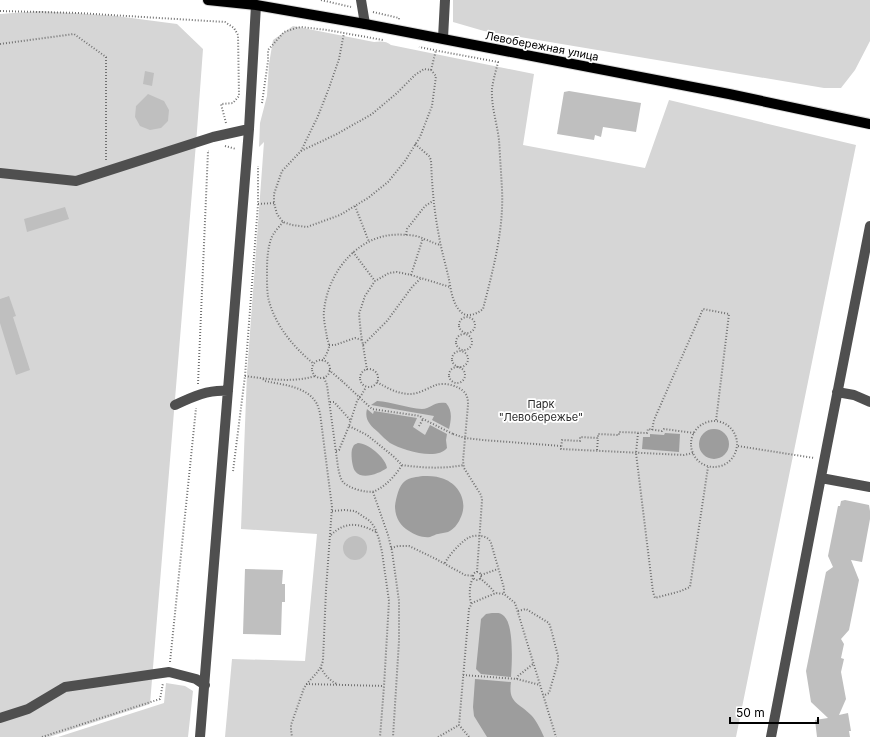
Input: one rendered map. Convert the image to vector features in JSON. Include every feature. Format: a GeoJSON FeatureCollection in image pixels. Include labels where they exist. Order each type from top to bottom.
{"type":"FeatureCollection","features":[{"type":"Feature","properties":{"kind":"main road","name":"Левобережная улица"},"geometry":{"type":"LineString","coordinates":[[208,0],[256,5],[444,38],[729,94],[870,124]]}},
{"type":"Feature","properties":{"kind":"street"},"geometry":{"type":"LineString","coordinates":[[361,0],[365,24]]}},
{"type":"Feature","properties":{"kind":"street"},"geometry":{"type":"LineString","coordinates":[[444,38],[445,0]]}},
{"type":"Feature","properties":{"kind":"street"},"geometry":{"type":"LineString","coordinates":[[200,737],[249,129],[256,5]]}},
{"type":"Feature","properties":{"kind":"street"},"geometry":{"type":"LineString","coordinates":[[0,173],[76,181],[228,133],[249,129]]}},
{"type":"Feature","properties":{"kind":"street"},"geometry":{"type":"LineString","coordinates":[[771,737],[870,226]]}},
{"type":"Feature","properties":{"kind":"street"},"geometry":{"type":"LineString","coordinates":[[175,405],[198,395],[220,390],[228,391]]}},
{"type":"Feature","properties":{"kind":"street"},"geometry":{"type":"LineString","coordinates":[[837,392],[854,395],[870,402]]}},
{"type":"Feature","properties":{"kind":"street"},"geometry":{"type":"LineString","coordinates":[[821,478],[870,487]]}},
{"type":"Feature","properties":{"kind":"street"},"geometry":{"type":"LineString","coordinates":[[0,718],[28,709],[66,686],[169,672],[196,679],[205,685]]}},
{"type":"Feature","properties":{"kind":"path"},"geometry":{"type":"LineString","coordinates":[[0,11],[78,13],[226,22],[234,28],[238,35],[239,96],[233,103],[221,104],[228,133]]}},
{"type":"Feature","properties":{"kind":"path"},"geometry":{"type":"LineString","coordinates":[[261,108],[264,94],[268,50],[284,32],[301,27],[387,40]]}},
{"type":"Feature","properties":{"kind":"path"},"geometry":{"type":"LineString","coordinates":[[301,151],[337,134],[372,114],[424,69],[431,70],[436,76],[432,106],[420,137],[404,162],[388,182],[368,198],[340,215],[307,227],[283,222],[277,214],[274,203],[274,194],[282,171],[301,151],[318,116],[339,59],[344,33]]}},
{"type":"Feature","properties":{"kind":"path"},"geometry":{"type":"LineString","coordinates":[[0,44],[74,34],[106,57],[106,171]]}},
{"type":"Feature","properties":{"kind":"path"},"geometry":{"type":"LineString","coordinates":[[414,46],[498,62],[492,88],[499,141],[502,191],[498,241],[483,309],[460,322],[460,329],[471,338],[472,342],[469,348],[455,352],[453,355],[453,362],[464,372],[465,375],[462,381],[455,383]]}},
{"type":"Feature","properties":{"kind":"path"},"geometry":{"type":"LineString","coordinates":[[431,70],[436,50]]}},
{"type":"Feature","properties":{"kind":"path"},"geometry":{"type":"LineString","coordinates":[[415,144],[429,156],[431,160],[434,201],[441,245],[452,297],[457,307],[469,316],[475,325],[472,331],[462,334],[456,339],[457,345],[465,352],[468,358],[465,364],[455,367],[450,372],[450,378],[455,383]]}},
{"type":"Feature","properties":{"kind":"path"},"geometry":{"type":"LineString","coordinates":[[42,737],[160,699],[163,683],[169,672],[198,395],[208,151]]}},
{"type":"Feature","properties":{"kind":"path"},"geometry":{"type":"LineString","coordinates":[[233,476],[245,376],[258,204],[258,166]]}},
{"type":"Feature","properties":{"kind":"path"},"geometry":{"type":"LineString","coordinates":[[406,235],[407,229],[425,206],[434,201]]}},
{"type":"Feature","properties":{"kind":"path"},"geometry":{"type":"LineString","coordinates":[[258,204],[274,203]]}},
{"type":"Feature","properties":{"kind":"path"},"geometry":{"type":"LineString","coordinates":[[355,206],[369,242]]}},
{"type":"Feature","properties":{"kind":"path"},"geometry":{"type":"LineString","coordinates":[[283,222],[272,238],[267,257],[268,296],[273,314],[280,326],[295,347],[314,364]]}},
{"type":"Feature","properties":{"kind":"path"},"geometry":{"type":"LineString","coordinates":[[322,361],[329,348],[324,312],[330,286],[338,269],[353,252],[369,242],[384,236],[396,234],[423,238],[441,245]]}},
{"type":"Feature","properties":{"kind":"path"},"geometry":{"type":"LineString","coordinates":[[411,275],[423,238]]}},
{"type":"Feature","properties":{"kind":"path"},"geometry":{"type":"LineString","coordinates":[[353,252],[375,281]]}},
{"type":"Feature","properties":{"kind":"path"},"geometry":{"type":"LineString","coordinates":[[367,370],[359,314],[365,296],[375,281],[389,273],[397,272],[450,287]]}},
{"type":"Feature","properties":{"kind":"path"},"geometry":{"type":"LineString","coordinates":[[364,345],[387,321],[412,286],[421,278]]}},
{"type":"Feature","properties":{"kind":"path"},"geometry":{"type":"LineString","coordinates":[[652,430],[654,420],[703,309],[730,314],[716,421]]}},
{"type":"Feature","properties":{"kind":"path"},"geometry":{"type":"LineString","coordinates":[[329,345],[335,345],[355,338],[362,340]]}},
{"type":"Feature","properties":{"kind":"path"},"geometry":{"type":"LineString","coordinates":[[314,376],[312,370],[314,364],[319,360],[328,364],[329,370],[324,378]]}},
{"type":"Feature","properties":{"kind":"path"},"geometry":{"type":"LineString","coordinates":[[329,370],[372,409],[420,416],[453,434],[465,438],[561,446],[561,449],[684,455],[692,453]]}},
{"type":"Feature","properties":{"kind":"path"},"geometry":{"type":"LineString","coordinates":[[367,370],[371,370],[376,373],[378,379],[372,387],[366,387],[360,379],[362,373],[367,370]]}},
{"type":"Feature","properties":{"kind":"path"},"geometry":{"type":"LineString","coordinates":[[245,376],[263,379],[293,380],[314,376],[324,378]]}},
{"type":"Feature","properties":{"kind":"path"},"geometry":{"type":"LineString","coordinates":[[324,378],[327,385],[330,402],[338,467],[340,477],[343,482],[355,489],[373,492],[387,483],[402,465]]}},
{"type":"Feature","properties":{"kind":"path"},"geometry":{"type":"LineString","coordinates":[[263,379],[265,382],[291,387],[305,392],[317,404],[320,413],[332,507],[322,666],[304,688],[291,725],[292,737]]}},
{"type":"Feature","properties":{"kind":"path"},"geometry":{"type":"LineString","coordinates":[[377,382],[392,390],[411,394],[420,392],[438,384],[446,384],[459,388],[468,398],[463,453],[464,465],[481,495],[482,500],[477,572],[474,573],[474,577],[471,582],[470,600],[472,603]]}},
{"type":"Feature","properties":{"kind":"path"},"geometry":{"type":"LineString","coordinates":[[336,451],[339,450],[351,421],[357,401],[366,387]]}},
{"type":"Feature","properties":{"kind":"path"},"geometry":{"type":"LineString","coordinates":[[330,402],[334,402],[351,421]]}},
{"type":"Feature","properties":{"kind":"path"},"geometry":{"type":"LineString","coordinates":[[419,426],[423,419]]}},
{"type":"Feature","properties":{"kind":"path"},"geometry":{"type":"LineString","coordinates":[[716,421],[726,424],[736,436],[738,446],[735,456],[728,464],[718,468],[708,467],[698,462],[692,453],[691,442],[694,433],[701,425],[706,423],[716,421]]}},
{"type":"Feature","properties":{"kind":"path"},"geometry":{"type":"LineString","coordinates":[[349,426],[367,434],[402,465],[440,468],[464,465]]}},
{"type":"Feature","properties":{"kind":"path"},"geometry":{"type":"LineString","coordinates":[[597,450],[598,434],[619,435],[619,432],[647,433],[648,430],[662,431],[664,429],[694,433]]}},
{"type":"Feature","properties":{"kind":"path"},"geometry":{"type":"LineString","coordinates":[[638,433],[636,453],[652,592],[655,598],[690,587],[708,467]]}},
{"type":"Feature","properties":{"kind":"path"},"geometry":{"type":"LineString","coordinates":[[561,446],[562,440],[580,441],[580,438],[598,438]]}},
{"type":"Feature","properties":{"kind":"path"},"geometry":{"type":"LineString","coordinates":[[738,446],[825,460]]}},
{"type":"Feature","properties":{"kind":"path"},"geometry":{"type":"LineString","coordinates":[[373,492],[391,548],[399,606],[399,641],[393,737]]}},
{"type":"Feature","properties":{"kind":"path"},"geometry":{"type":"LineString","coordinates":[[332,511],[355,511],[370,521],[377,532],[382,552],[389,595],[380,737]]}},
{"type":"Feature","properties":{"kind":"path"},"geometry":{"type":"LineString","coordinates":[[330,536],[341,527],[348,525],[362,526],[377,532]]}},
{"type":"Feature","properties":{"kind":"path"},"geometry":{"type":"LineString","coordinates":[[445,563],[449,555],[467,538],[472,536],[486,537],[491,543],[504,588],[504,594]]}},
{"type":"Feature","properties":{"kind":"path"},"geometry":{"type":"LineString","coordinates":[[391,548],[398,546],[409,546],[445,563],[465,575],[476,579],[480,578],[495,593]]}},
{"type":"Feature","properties":{"kind":"path"},"geometry":{"type":"LineString","coordinates":[[481,575],[498,569]]}},
{"type":"Feature","properties":{"kind":"path"},"geometry":{"type":"LineString","coordinates":[[477,572],[480,572],[481,575]]}},
{"type":"Feature","properties":{"kind":"path"},"geometry":{"type":"LineString","coordinates":[[469,737],[459,725],[469,609],[472,603],[495,593],[499,593],[504,594],[515,603],[556,737]]}},
{"type":"Feature","properties":{"kind":"path"},"geometry":{"type":"LineString","coordinates":[[518,611],[526,610],[549,623],[551,629],[558,656],[558,662],[549,693],[543,696]]}},
{"type":"Feature","properties":{"kind":"path"},"geometry":{"type":"LineString","coordinates":[[517,679],[518,676],[533,664]]}},
{"type":"Feature","properties":{"kind":"path"},"geometry":{"type":"LineString","coordinates":[[321,668],[327,678],[331,682],[338,685]]}},
{"type":"Feature","properties":{"kind":"path"},"geometry":{"type":"LineString","coordinates":[[463,675],[517,679],[540,685]]}},
{"type":"Feature","properties":{"kind":"path"},"geometry":{"type":"LineString","coordinates":[[306,684],[384,686]]}},
{"type":"Feature","properties":{"kind":"path"},"geometry":{"type":"LineString","coordinates":[[438,737],[459,725]]}},
{"type":"Feature","properties":{"kind":"green space"},"geometry":{"type":"Polygon","coordinates":[[[453,0],[870,0],[870,41],[855,70],[841,88],[824,88],[484,31],[453,22],[453,0]]]}},
{"type":"Feature","properties":{"kind":"green space"},"geometry":{"type":"Polygon","coordinates":[[[41,11],[116,16],[177,24],[203,49],[150,704],[49,737],[0,737],[0,14],[41,11]]]}},
{"type":"Feature","properties":{"kind":"green space","name":"Парк \"Левобережье\""},"geometry":{"type":"Polygon","coordinates":[[[293,26],[374,42],[381,41],[391,45],[534,74],[523,145],[645,168],[669,100],[856,145],[736,737],[225,737],[232,659],[305,661],[317,534],[241,529],[247,373],[264,142],[259,147],[260,123],[267,96],[269,64],[273,40],[293,26]]]}},
{"type":"Feature","properties":{"kind":"green space"},"geometry":{"type":"Polygon","coordinates":[[[166,683],[185,686],[193,691],[188,737],[58,737],[164,703],[166,683]]]}},
{"type":"Feature","properties":{"kind":"shaded area"},"geometry":{"type":"Polygon","coordinates":[[[377,401],[422,409],[438,403],[446,403],[451,412],[449,429],[432,420],[434,416],[371,405],[377,401]]]}},
{"type":"Feature","properties":{"kind":"shaded area"},"geometry":{"type":"Polygon","coordinates":[[[367,409],[373,414],[374,411],[417,418],[413,427],[425,435],[430,425],[447,434],[447,448],[436,454],[428,454],[395,446],[387,441],[367,420],[367,409]]]}},
{"type":"Feature","properties":{"kind":"shaded area"},"geometry":{"type":"Polygon","coordinates":[[[714,429],[724,434],[729,444],[724,454],[714,459],[704,454],[699,444],[704,434],[714,429]]]}},
{"type":"Feature","properties":{"kind":"shaded area"},"geometry":{"type":"Polygon","coordinates":[[[665,433],[680,434],[679,452],[642,449],[643,437],[650,437],[650,434],[664,435],[665,433]]]}},
{"type":"Feature","properties":{"kind":"shaded area"},"geometry":{"type":"Polygon","coordinates":[[[358,443],[371,448],[376,452],[386,464],[387,468],[371,475],[366,476],[358,474],[352,463],[352,449],[355,444],[358,443]]]}},
{"type":"Feature","properties":{"kind":"shaded area"},"geometry":{"type":"Polygon","coordinates":[[[423,476],[447,480],[453,484],[461,494],[463,500],[463,513],[455,527],[448,532],[436,534],[430,537],[419,536],[403,527],[395,510],[399,489],[403,483],[414,477],[423,476]]]}},
{"type":"Feature","properties":{"kind":"shaded area"},"geometry":{"type":"Polygon","coordinates":[[[492,613],[503,615],[509,627],[512,645],[511,677],[481,674],[476,669],[481,619],[486,614],[492,613]]]}},
{"type":"Feature","properties":{"kind":"shaded area"},"geometry":{"type":"Polygon","coordinates":[[[475,679],[511,682],[511,694],[515,702],[533,717],[544,737],[487,737],[474,716],[473,707],[475,679]]]}},
{"type":"Feature","properties":{"kind":"building"},"geometry":{"type":"Polygon","coordinates":[[[145,71],[154,73],[152,86],[143,84],[145,71]]]}},
{"type":"Feature","properties":{"kind":"building"},"geometry":{"type":"Polygon","coordinates":[[[569,91],[641,103],[636,132],[603,127],[601,137],[595,135],[594,140],[557,134],[564,92],[569,91]]]}},
{"type":"Feature","properties":{"kind":"building"},"geometry":{"type":"Polygon","coordinates":[[[148,94],[164,101],[169,110],[168,121],[161,128],[150,130],[140,126],[135,117],[136,106],[148,94]]]}},
{"type":"Feature","properties":{"kind":"building"},"geometry":{"type":"Polygon","coordinates":[[[65,207],[69,219],[27,232],[24,219],[65,207]]]}},
{"type":"Feature","properties":{"kind":"building"},"geometry":{"type":"Polygon","coordinates":[[[9,296],[16,316],[13,317],[30,370],[16,375],[0,323],[0,299],[9,296]]]}},
{"type":"Feature","properties":{"kind":"building"},"geometry":{"type":"Polygon","coordinates":[[[845,500],[869,505],[870,511],[870,519],[862,562],[851,560],[859,580],[849,630],[841,639],[844,644],[841,658],[844,659],[841,672],[846,699],[839,715],[848,713],[851,731],[849,731],[850,737],[817,737],[815,720],[828,718],[811,702],[806,671],[826,572],[833,567],[828,556],[838,506],[840,506],[841,501],[845,500]]]}},
{"type":"Feature","properties":{"kind":"building"},"geometry":{"type":"Polygon","coordinates":[[[355,536],[360,537],[366,543],[366,553],[360,559],[355,560],[350,559],[344,553],[343,548],[344,543],[350,537],[355,536]]]}},
{"type":"Feature","properties":{"kind":"building"},"geometry":{"type":"Polygon","coordinates":[[[245,569],[283,570],[282,584],[285,584],[285,602],[282,602],[281,635],[243,634],[245,569]]]}}]}
